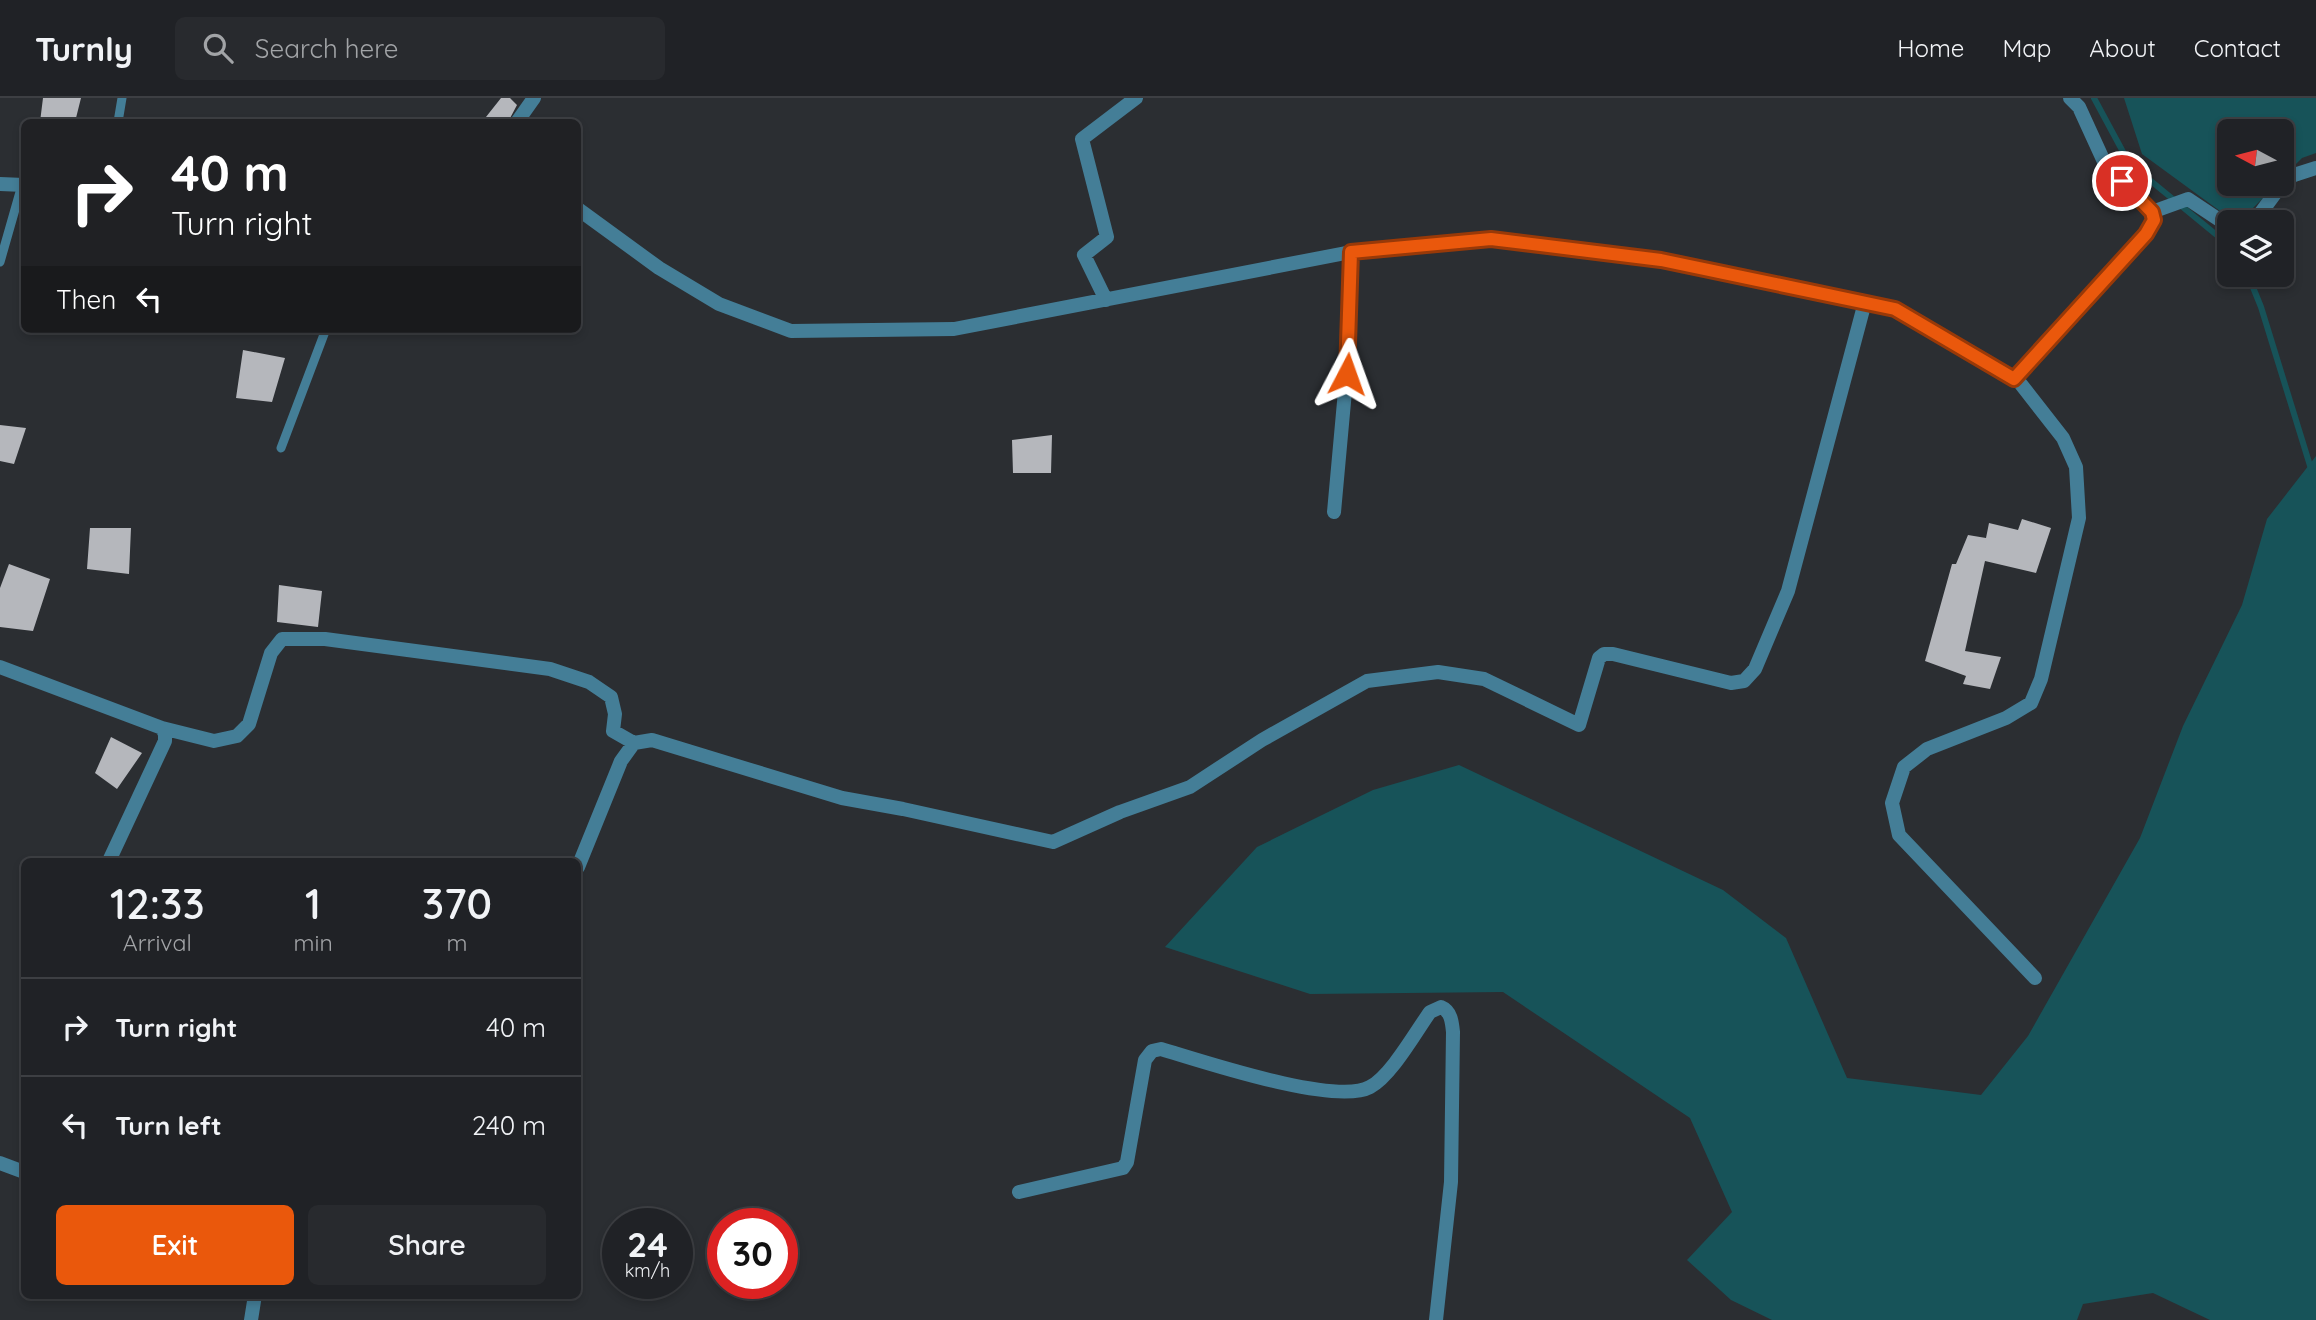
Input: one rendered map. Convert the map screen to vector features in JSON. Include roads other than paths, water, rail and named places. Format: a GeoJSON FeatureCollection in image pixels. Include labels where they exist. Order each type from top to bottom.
{"type":"FeatureCollection","features":[{"type":"Feature","properties":{"kind":"street"},"geometry":{"type":"LineString","coordinates":[[519,119],[534,98]]}},
{"type":"Feature","properties":{"kind":"street"},"geometry":{"type":"LineString","coordinates":[[1106,300],[1084,255],[1107,237],[1082,139],[1136,98]]}},
{"type":"Feature","properties":{"kind":"street"},"geometry":{"type":"LineString","coordinates":[[2014,379],[2146,234],[2154,220],[2152,212],[2106,166],[2079,107],[2070,98]]}},
{"type":"Feature","properties":{"kind":"street"},"geometry":{"type":"LineString","coordinates":[[2294,175],[2316,168]]}},
{"type":"Feature","properties":{"kind":"street"},"geometry":{"type":"LineString","coordinates":[[0,184],[21,185]]}},
{"type":"Feature","properties":{"kind":"street"},"geometry":{"type":"LineString","coordinates":[[2152,212],[2188,199],[2217,218]]}},
{"type":"Feature","properties":{"kind":"street"},"geometry":{"type":"LineString","coordinates":[[581,211],[659,268],[719,304],[792,331],[954,329],[1351,252],[1491,239],[1661,260],[1895,309],[2020,383],[2063,438],[2076,467],[2079,518],[2041,678],[2031,703],[2006,718],[1927,749],[1904,766],[1892,803],[1899,835],[2035,978]]}},
{"type":"Feature","properties":{"kind":"street"},"geometry":{"type":"LineString","coordinates":[[1334,512],[1349,347],[1351,252]]}},
{"type":"Feature","properties":{"kind":"street"},"geometry":{"type":"LineString","coordinates":[[0,667],[162,728],[215,741],[237,736],[249,724],[271,653],[282,639],[325,639],[550,669],[589,682],[611,697],[615,715],[613,731],[634,743],[652,740],[842,798],[1053,842],[1190,787],[1262,740],[1367,681],[1438,672],[1484,679],[1579,725],[1599,658],[1604,654],[1731,683],[1744,681],[1755,669],[1788,591],[1865,302]]}},
{"type":"Feature","properties":{"kind":"street"},"geometry":{"type":"LineString","coordinates":[[110,858],[165,741],[162,728]]}},
{"type":"Feature","properties":{"kind":"street"},"geometry":{"type":"LineString","coordinates":[[581,860],[621,761],[634,743]]}},
{"type":"Feature","properties":{"kind":"street"},"geometry":{"type":"LineString","coordinates":[[1019,1192],[1123,1168],[1127,1162],[1145,1060],[1152,1051],[1161,1049],[1292,1086],[1352,1093],[1368,1088],[1382,1079],[1430,1012],[1441,1007],[1446,1009],[1453,1032],[1451,1168],[1436,1320]]}},
{"type":"Feature","properties":{"kind":"street"},"geometry":{"type":"LineString","coordinates":[[0,1163],[21,1170]]}},
{"type":"Feature","properties":{"kind":"street"},"geometry":{"type":"LineString","coordinates":[[251,1320],[254,1299]]}},
{"type":"Feature","properties":{"kind":"lane"},"geometry":{"type":"LineString","coordinates":[[118,119],[122,98]]}},
{"type":"Feature","properties":{"kind":"lane"},"geometry":{"type":"LineString","coordinates":[[0,262],[21,192]]}},
{"type":"Feature","properties":{"kind":"lane"},"geometry":{"type":"LineString","coordinates":[[281,447],[324,333]]}},
{"type":"Feature","properties":{"kind":"water"},"geometry":{"type":"Polygon","coordinates":[[[2124,98],[2316,98],[2316,153],[2302,158],[2294,166],[2294,119],[2217,119],[2217,196],[2265,196],[2251,210],[2219,210],[2142,154],[2124,98]]]}},
{"type":"Feature","properties":{"kind":"water"},"geometry":{"type":"Polygon","coordinates":[[[2316,456],[2316,1320],[2210,1320],[2153,1293],[2083,1304],[2077,1320],[1772,1320],[1731,1300],[1687,1260],[1732,1212],[1690,1118],[1503,992],[1310,994],[1165,947],[1257,847],[1373,790],[1459,765],[1723,890],[1786,938],[1847,1078],[1981,1095],[2028,1036],[2140,838],[2183,726],[2242,605],[2267,519],[2316,456]]]}},
{"type":"Feature","properties":{"kind":"waterway"},"geometry":{"type":"LineString","coordinates":[[2094,98],[2129,163],[2217,235]]}},
{"type":"Feature","properties":{"kind":"waterway"},"geometry":{"type":"LineString","coordinates":[[2253,287],[2316,485]]}}]}
